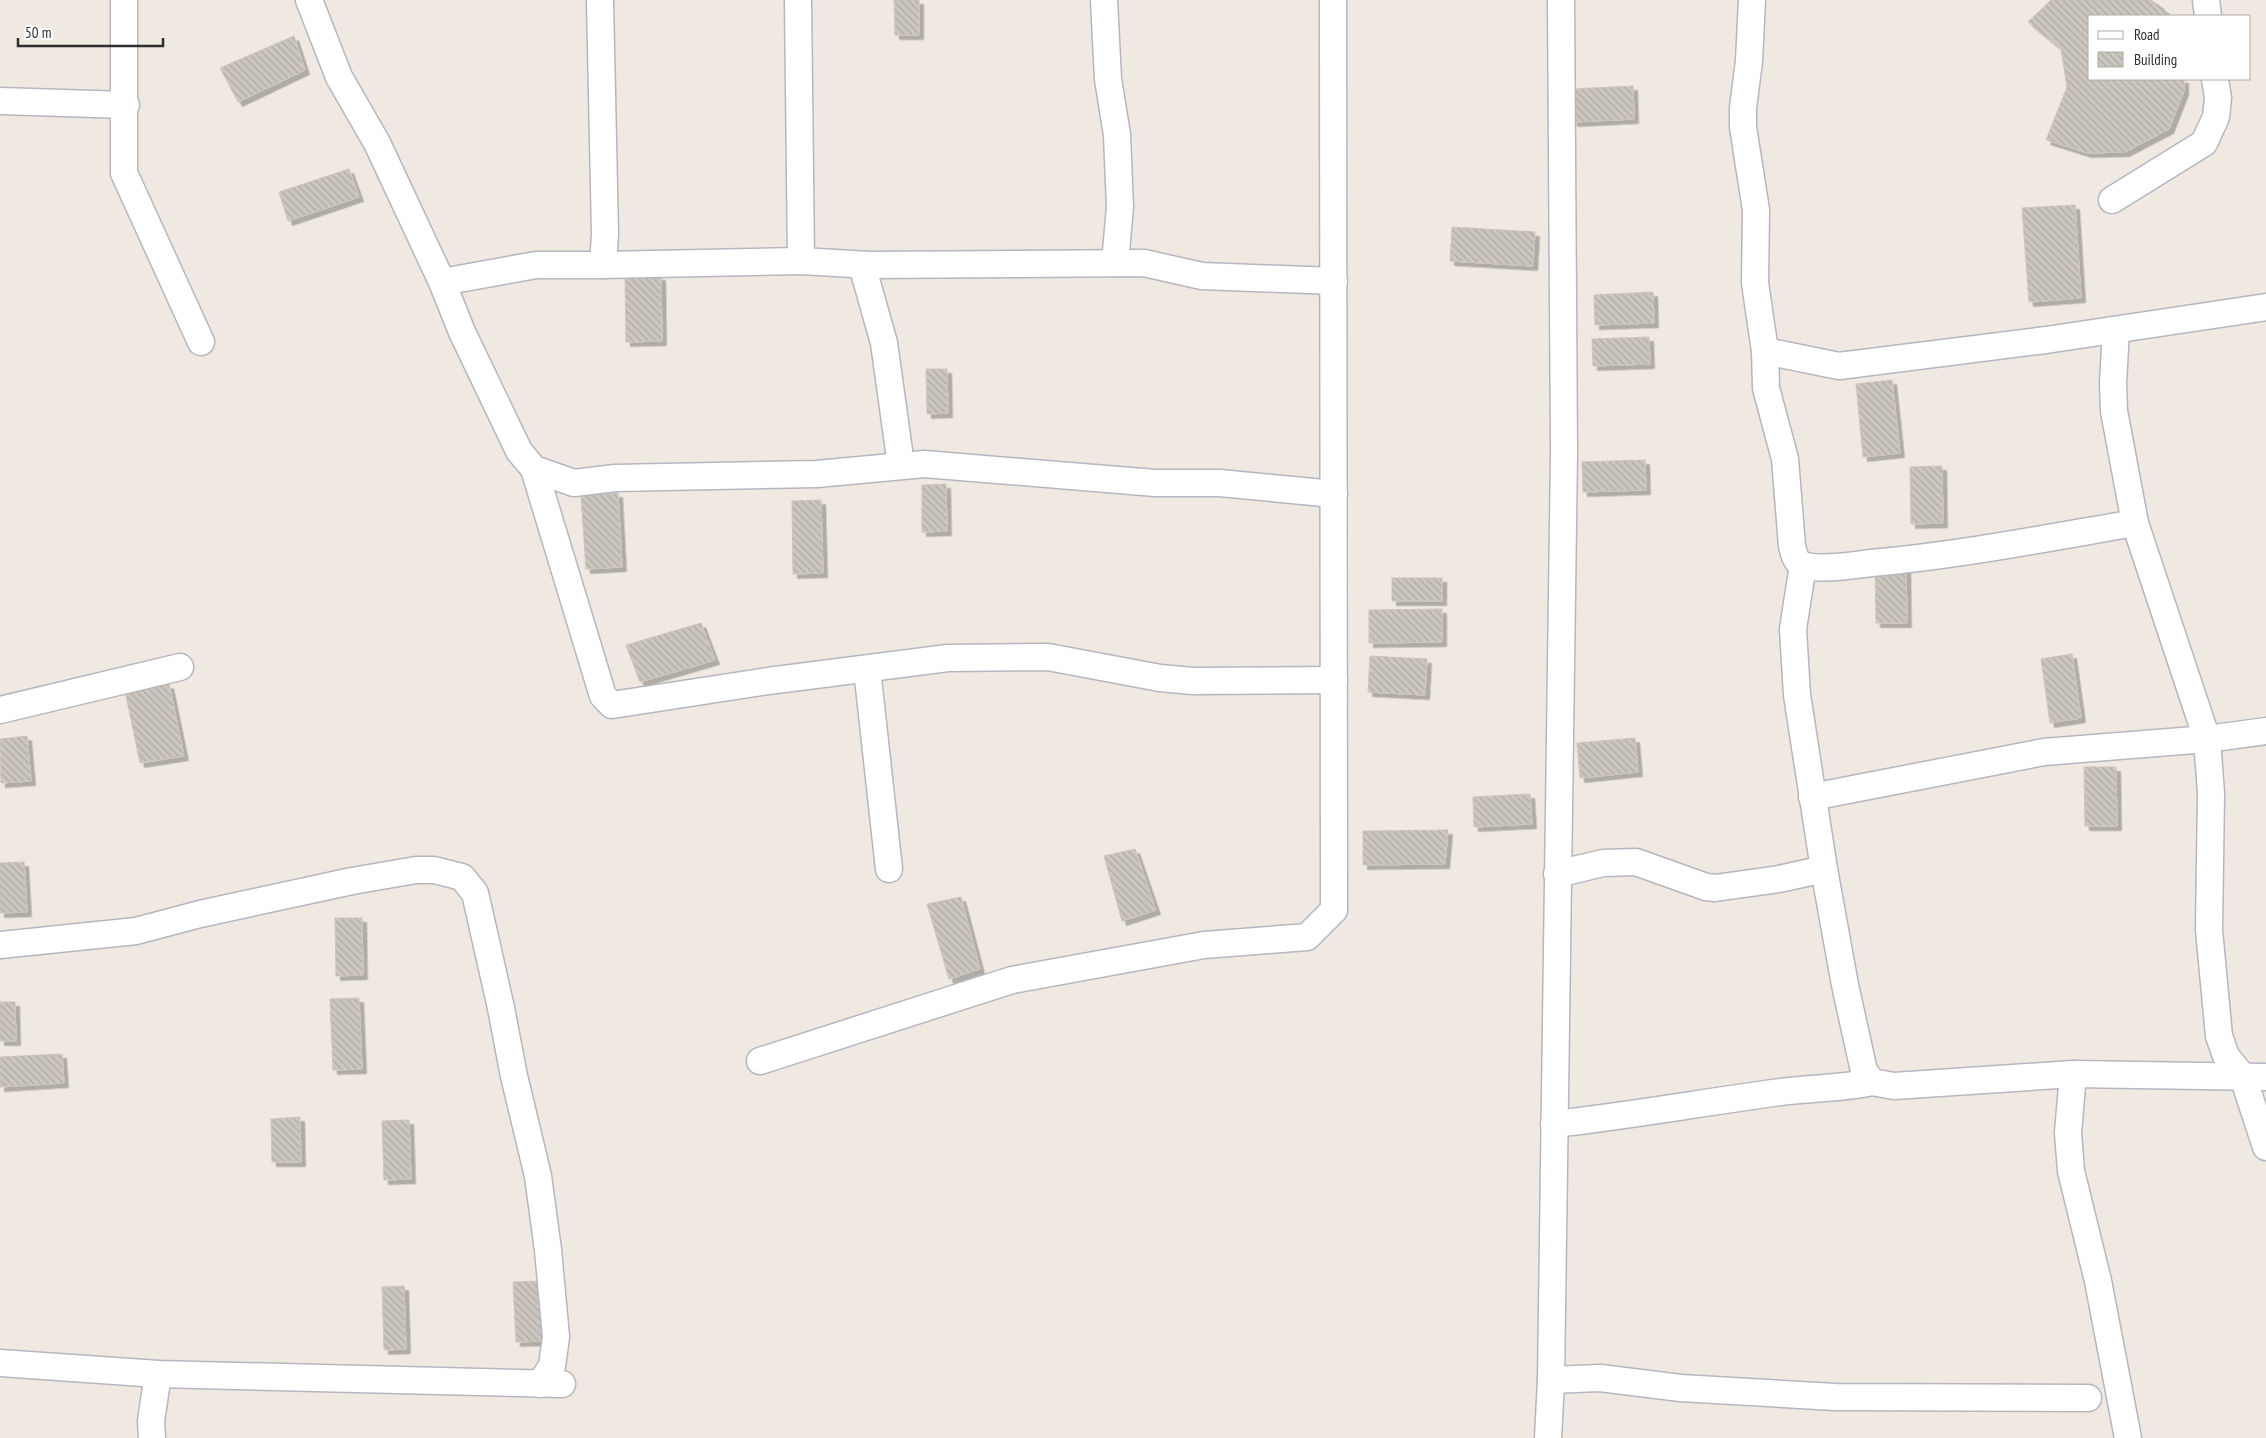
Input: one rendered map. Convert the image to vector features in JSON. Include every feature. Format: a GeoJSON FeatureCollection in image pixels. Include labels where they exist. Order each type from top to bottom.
{"type":"FeatureCollection","features":[{"type":"Feature","properties":{"kind":"street"},"geometry":{"type":"LineString","coordinates":[[124,0],[126,104],[124,173],[201,342]]}},
{"type":"Feature","properties":{"kind":"street"},"geometry":{"type":"LineString","coordinates":[[309,0],[339,77],[377,143],[442,282],[462,332],[519,451],[534,470],[603,696],[612,705],[948,658],[1048,657],[1160,678],[1193,682],[1334,680]]}},
{"type":"Feature","properties":{"kind":"street"},"geometry":{"type":"LineString","coordinates":[[600,0],[605,234],[603,265]]}},
{"type":"Feature","properties":{"kind":"street"},"geometry":{"type":"LineString","coordinates":[[798,0],[802,262]]}},
{"type":"Feature","properties":{"kind":"street"},"geometry":{"type":"LineString","coordinates":[[1104,0],[1108,79],[1117,135],[1120,207],[1115,263]]}},
{"type":"Feature","properties":{"kind":"street"},"geometry":{"type":"LineString","coordinates":[[760,1061],[1012,980],[1204,945],[1307,937],[1334,910],[1333,0]]}},
{"type":"Feature","properties":{"kind":"street"},"geometry":{"type":"LineString","coordinates":[[1548,1438],[1551,1380],[1564,452],[1561,0]]}},
{"type":"Feature","properties":{"kind":"street"},"geometry":{"type":"LineString","coordinates":[[1752,0],[1750,60],[1743,108],[1743,127],[1756,210],[1755,283],[1765,351],[1766,388],[1785,458],[1792,546],[1795,556],[1803,565],[1814,567],[1856,565],[1943,556],[2135,523]]}},
{"type":"Feature","properties":{"kind":"street"},"geometry":{"type":"LineString","coordinates":[[2206,0],[2208,15]]}},
{"type":"Feature","properties":{"kind":"street"},"geometry":{"type":"LineString","coordinates":[[2112,200],[2204,142],[2216,117],[2218,98],[2215,80]]}},
{"type":"Feature","properties":{"kind":"street"},"geometry":{"type":"LineString","coordinates":[[0,101],[126,104]]}},
{"type":"Feature","properties":{"kind":"street"},"geometry":{"type":"LineString","coordinates":[[442,282],[536,266],[802,262],[862,265],[1144,263],[1202,276],[1334,281]]}},
{"type":"Feature","properties":{"kind":"street"},"geometry":{"type":"LineString","coordinates":[[862,265],[884,343],[901,465]]}},
{"type":"Feature","properties":{"kind":"street"},"geometry":{"type":"LineString","coordinates":[[1765,351],[1820,364],[1839,366],[2116,330],[2266,307]]}},
{"type":"Feature","properties":{"kind":"street"},"geometry":{"type":"LineString","coordinates":[[2116,330],[2113,383],[2114,412],[2135,523],[2208,739],[2211,793],[2209,930],[2219,1036],[2226,1056],[2255,1077],[2266,1147]]}},
{"type":"Feature","properties":{"kind":"street"},"geometry":{"type":"LineString","coordinates":[[534,470],[574,482],[616,478],[817,474],[924,464],[1155,483],[1220,483],[1334,494]]}},
{"type":"Feature","properties":{"kind":"street"},"geometry":{"type":"LineString","coordinates":[[1803,565],[1793,629],[1797,695],[1824,869],[1861,1064],[1872,1082]]}},
{"type":"Feature","properties":{"kind":"street"},"geometry":{"type":"LineString","coordinates":[[0,710],[180,667]]}},
{"type":"Feature","properties":{"kind":"street"},"geometry":{"type":"LineString","coordinates":[[868,669],[889,869]]}},
{"type":"Feature","properties":{"kind":"street"},"geometry":{"type":"LineString","coordinates":[[1812,797],[2044,752],[2208,739],[2266,732]]}},
{"type":"Feature","properties":{"kind":"street"},"geometry":{"type":"LineString","coordinates":[[1557,874],[1603,863],[1636,862],[1706,887],[1715,888],[1779,879],[1824,869]]}},
{"type":"Feature","properties":{"kind":"street"},"geometry":{"type":"LineString","coordinates":[[0,945],[136,931],[200,914],[352,881],[416,870],[434,870],[462,877],[475,894],[502,1008],[514,1076],[538,1176],[548,1250],[556,1337],[551,1384],[158,1374],[0,1363]]}},
{"type":"Feature","properties":{"kind":"street"},"geometry":{"type":"LineString","coordinates":[[1554,1124],[1623,1116],[1662,1108],[1799,1089],[1872,1082],[1894,1086],[1912,1086],[2073,1074],[2255,1077]]}},
{"type":"Feature","properties":{"kind":"street"},"geometry":{"type":"LineString","coordinates":[[2073,1074],[2068,1133],[2071,1171],[2098,1281],[2127,1429]]}},
{"type":"Feature","properties":{"kind":"street"},"geometry":{"type":"LineString","coordinates":[[2088,1398],[2114,1369]]}},
{"type":"Feature","properties":{"kind":"street"},"geometry":{"type":"LineString","coordinates":[[152,1438],[151,1421],[158,1374]]}},
{"type":"Feature","properties":{"kind":"street"},"geometry":{"type":"LineString","coordinates":[[1551,1380],[1600,1378],[1681,1388],[1834,1397],[2088,1398],[2127,1429]]}},
{"type":"Feature","properties":{"kind":"building"},"geometry":{"type":"Polygon","coordinates":[[[894,0],[919,0],[919,35],[895,35],[894,0]]]}},
{"type":"Feature","properties":{"kind":"building"},"geometry":{"type":"Polygon","coordinates":[[[2051,0],[2151,0],[2164,9],[2167,15],[2088,15],[2088,80],[2184,80],[2184,91],[2169,129],[2125,152],[2087,153],[2046,140],[2067,87],[2061,49],[2028,22],[2051,0]]]}},
{"type":"Feature","properties":{"kind":"building"},"geometry":{"type":"Polygon","coordinates":[[[294,36],[305,70],[238,102],[220,68],[294,36]]]}},
{"type":"Feature","properties":{"kind":"building"},"geometry":{"type":"Polygon","coordinates":[[[1633,86],[1634,119],[1573,122],[1571,89],[1633,86]]]}},
{"type":"Feature","properties":{"kind":"building"},"geometry":{"type":"Polygon","coordinates":[[[349,169],[359,197],[288,221],[279,192],[349,169]]]}},
{"type":"Feature","properties":{"kind":"building"},"geometry":{"type":"Polygon","coordinates":[[[2075,205],[2081,298],[2029,302],[2022,208],[2075,205]]]}},
{"type":"Feature","properties":{"kind":"building"},"geometry":{"type":"Polygon","coordinates":[[[1452,227],[1535,232],[1533,266],[1450,261],[1452,227]]]}},
{"type":"Feature","properties":{"kind":"building"},"geometry":{"type":"Polygon","coordinates":[[[625,276],[661,276],[662,341],[626,342],[625,276]]]}},
{"type":"Feature","properties":{"kind":"building"},"geometry":{"type":"Polygon","coordinates":[[[1653,292],[1654,323],[1595,325],[1594,295],[1653,292]]]}},
{"type":"Feature","properties":{"kind":"building"},"geometry":{"type":"Polygon","coordinates":[[[1649,337],[1650,364],[1593,366],[1592,339],[1649,337]]]}},
{"type":"Feature","properties":{"kind":"building"},"geometry":{"type":"Polygon","coordinates":[[[926,369],[947,369],[948,413],[927,414],[926,369]]]}},
{"type":"Feature","properties":{"kind":"building"},"geometry":{"type":"Polygon","coordinates":[[[1892,380],[1900,453],[1863,457],[1856,384],[1892,380]]]}},
{"type":"Feature","properties":{"kind":"building"},"geometry":{"type":"Polygon","coordinates":[[[1645,460],[1646,490],[1583,492],[1582,462],[1645,460]]]}},
{"type":"Feature","properties":{"kind":"building"},"geometry":{"type":"Polygon","coordinates":[[[1942,466],[1943,523],[1911,524],[1910,467],[1942,466]]]}},
{"type":"Feature","properties":{"kind":"building"},"geometry":{"type":"Polygon","coordinates":[[[946,484],[947,531],[922,532],[922,485],[946,484]]]}},
{"type":"Feature","properties":{"kind":"building"},"geometry":{"type":"Polygon","coordinates":[[[618,493],[622,567],[586,569],[581,496],[618,493]]]}},
{"type":"Feature","properties":{"kind":"building"},"geometry":{"type":"Polygon","coordinates":[[[821,500],[823,573],[793,574],[792,501],[821,500]]]}},
{"type":"Feature","properties":{"kind":"building"},"geometry":{"type":"Polygon","coordinates":[[[1875,564],[1906,564],[1907,623],[1876,623],[1875,564]]]}},
{"type":"Feature","properties":{"kind":"building"},"geometry":{"type":"Polygon","coordinates":[[[1392,578],[1442,578],[1442,601],[1392,601],[1392,578]]]}},
{"type":"Feature","properties":{"kind":"building"},"geometry":{"type":"Polygon","coordinates":[[[1442,609],[1442,642],[1369,643],[1369,610],[1442,609]]]}},
{"type":"Feature","properties":{"kind":"building"},"geometry":{"type":"Polygon","coordinates":[[[701,623],[715,660],[640,682],[626,645],[701,623]]]}},
{"type":"Feature","properties":{"kind":"building"},"geometry":{"type":"Polygon","coordinates":[[[2072,654],[2081,718],[2050,723],[2041,659],[2072,654]]]}},
{"type":"Feature","properties":{"kind":"building"},"geometry":{"type":"Polygon","coordinates":[[[1370,656],[1427,659],[1425,695],[1368,692],[1370,656]]]}},
{"type":"Feature","properties":{"kind":"building"},"geometry":{"type":"Polygon","coordinates":[[[169,684],[184,756],[140,763],[125,691],[169,684]]]}},
{"type":"Feature","properties":{"kind":"building"},"geometry":{"type":"Polygon","coordinates":[[[27,736],[31,781],[1,783],[0,739],[27,736]]]}},
{"type":"Feature","properties":{"kind":"building"},"geometry":{"type":"Polygon","coordinates":[[[1635,738],[1638,772],[1580,778],[1577,743],[1635,738]]]}},
{"type":"Feature","properties":{"kind":"building"},"geometry":{"type":"Polygon","coordinates":[[[2084,767],[2116,767],[2117,826],[2085,826],[2084,767]]]}},
{"type":"Feature","properties":{"kind":"building"},"geometry":{"type":"Polygon","coordinates":[[[1530,794],[1532,824],[1474,827],[1473,797],[1530,794]]]}},
{"type":"Feature","properties":{"kind":"building"},"geometry":{"type":"Polygon","coordinates":[[[1448,830],[1445,864],[1363,865],[1363,831],[1448,830]]]}},
{"type":"Feature","properties":{"kind":"building"},"geometry":{"type":"Polygon","coordinates":[[[1135,849],[1156,910],[1122,921],[1104,856],[1135,849]]]}},
{"type":"Feature","properties":{"kind":"building"},"geometry":{"type":"Polygon","coordinates":[[[24,862],[27,912],[0,913],[0,863],[24,862]]]}},
{"type":"Feature","properties":{"kind":"building"},"geometry":{"type":"Polygon","coordinates":[[[961,897],[980,969],[949,979],[927,904],[961,897]]]}},
{"type":"Feature","properties":{"kind":"building"},"geometry":{"type":"Polygon","coordinates":[[[335,918],[362,918],[363,975],[336,976],[335,918]]]}},
{"type":"Feature","properties":{"kind":"building"},"geometry":{"type":"Polygon","coordinates":[[[359,998],[362,1069],[333,1070],[330,999],[359,998]]]}},
{"type":"Feature","properties":{"kind":"building"},"geometry":{"type":"Polygon","coordinates":[[[0,1002],[15,1002],[16,1041],[0,1041],[0,1002]]]}},
{"type":"Feature","properties":{"kind":"building"},"geometry":{"type":"Polygon","coordinates":[[[62,1054],[64,1083],[0,1087],[0,1057],[62,1054]]]}},
{"type":"Feature","properties":{"kind":"building"},"geometry":{"type":"Polygon","coordinates":[[[300,1117],[301,1162],[272,1162],[271,1119],[300,1117]]]}},
{"type":"Feature","properties":{"kind":"building"},"geometry":{"type":"Polygon","coordinates":[[[409,1120],[411,1179],[384,1180],[382,1121],[409,1120]]]}},
{"type":"Feature","properties":{"kind":"building"},"geometry":{"type":"Polygon","coordinates":[[[541,1281],[544,1341],[516,1342],[513,1282],[541,1281]]]}},
{"type":"Feature","properties":{"kind":"building"},"geometry":{"type":"Polygon","coordinates":[[[404,1286],[406,1349],[384,1350],[382,1287],[404,1286]]]}}]}
